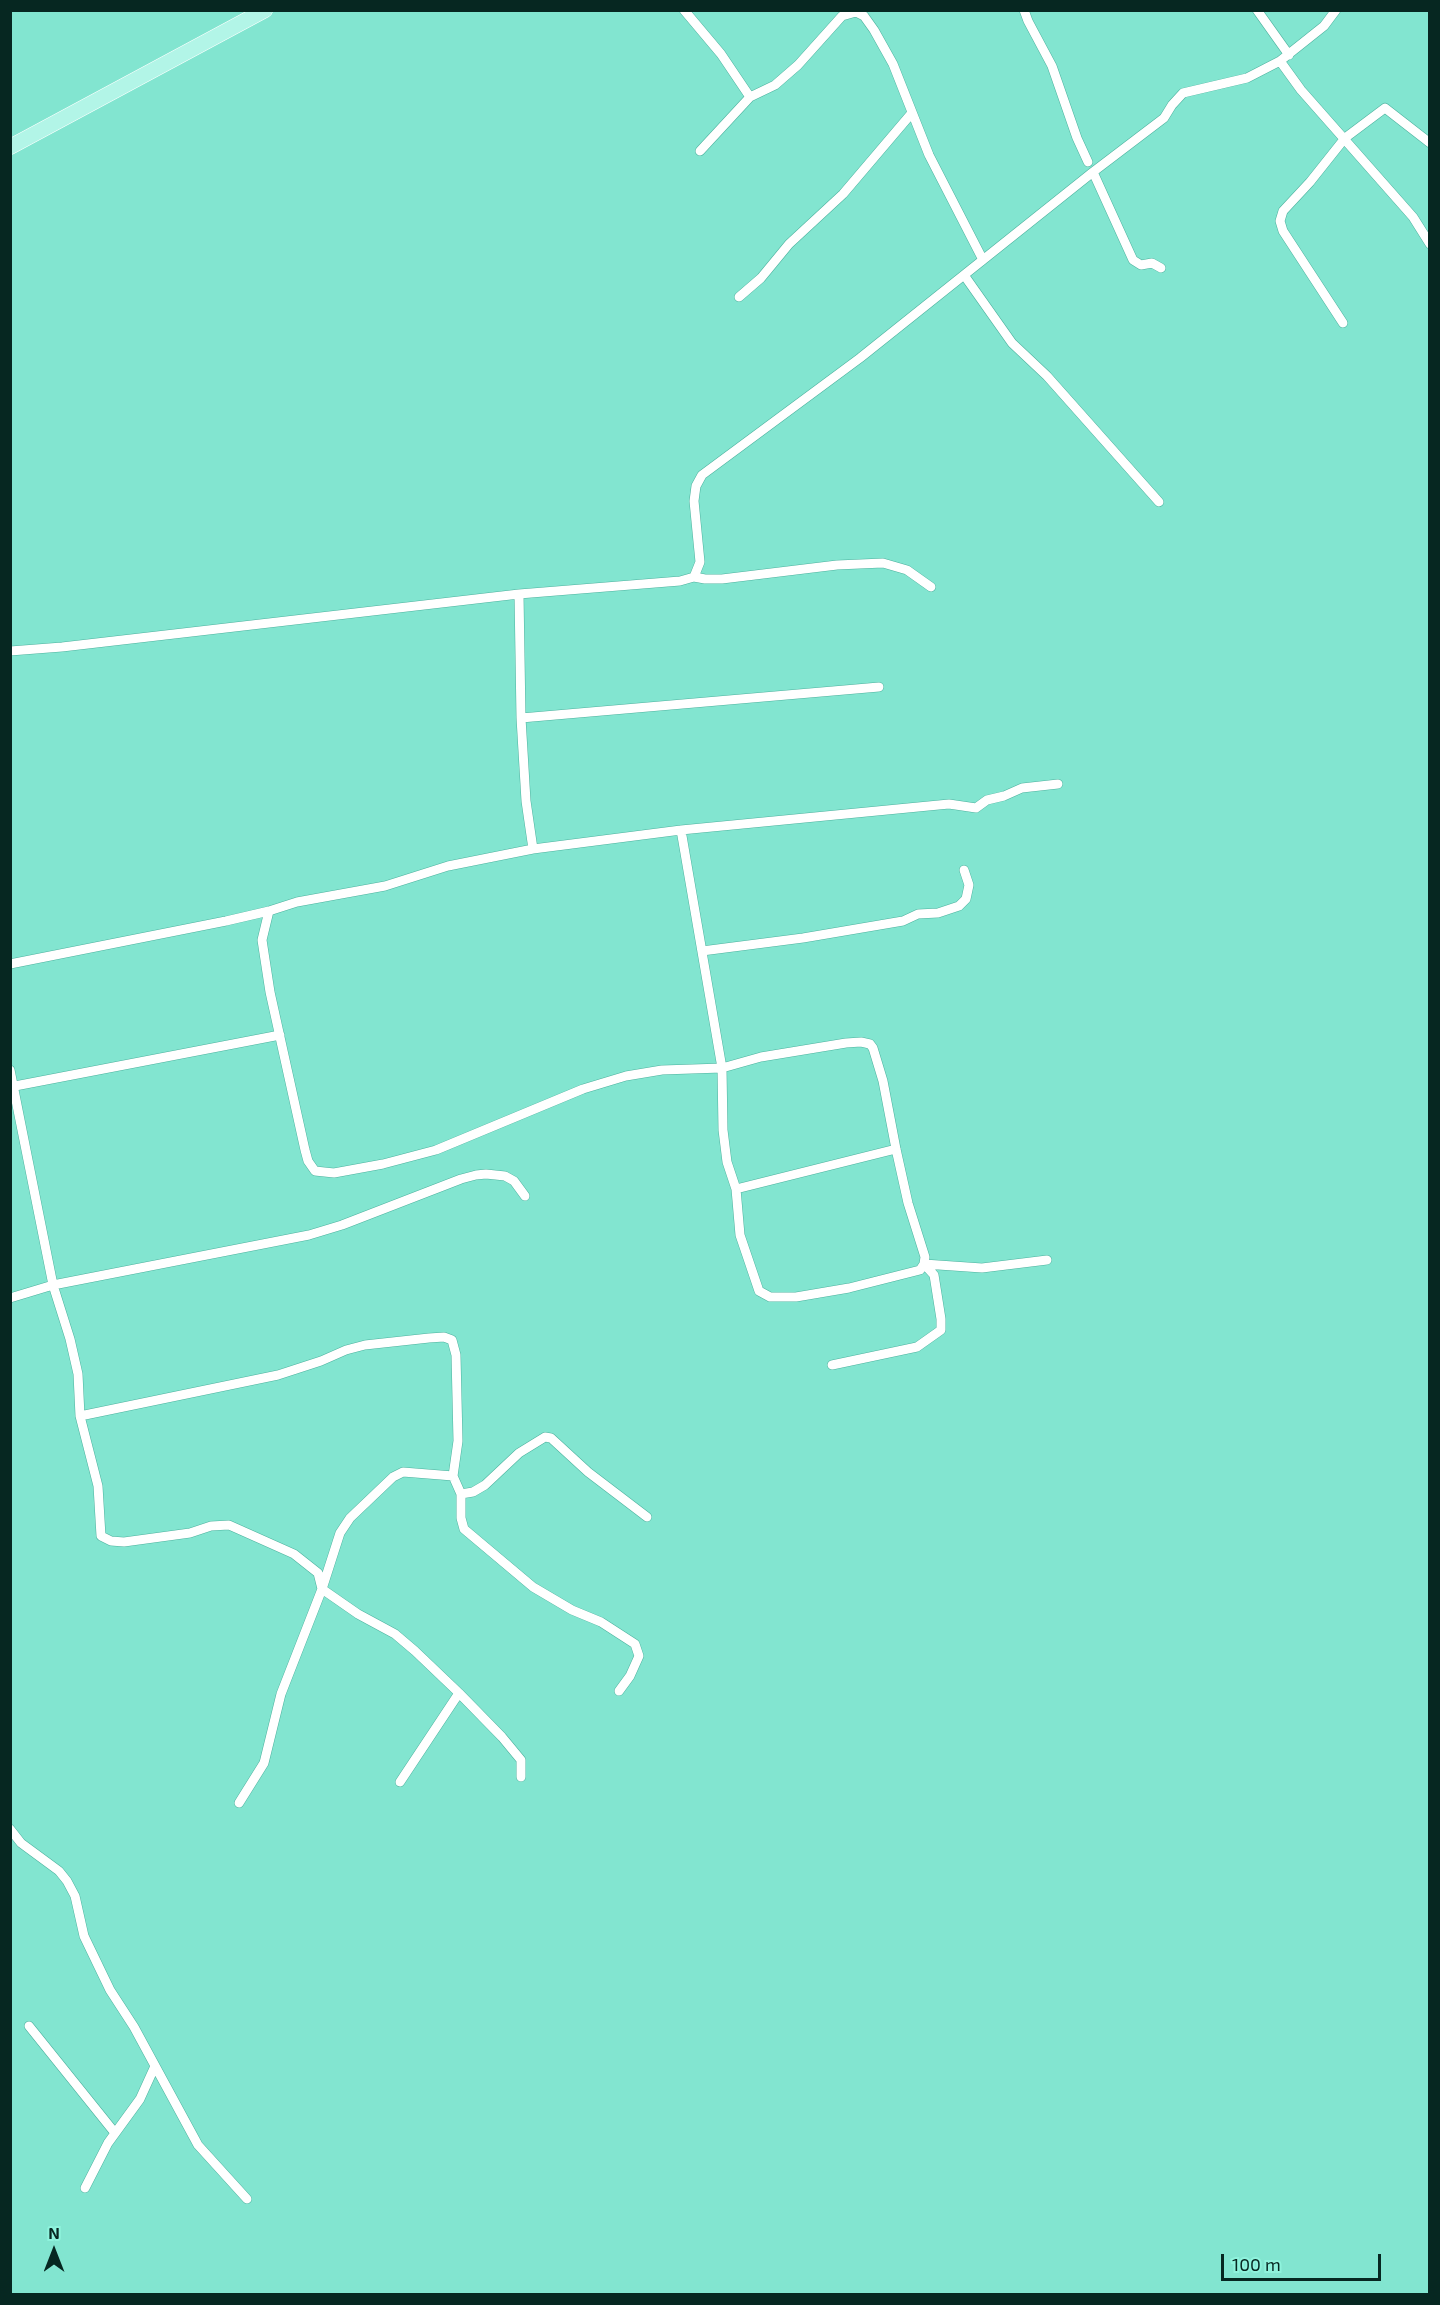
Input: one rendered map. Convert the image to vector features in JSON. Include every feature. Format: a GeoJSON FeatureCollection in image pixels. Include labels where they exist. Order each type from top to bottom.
{"type":"FeatureCollection","features":[{"type":"Feature","properties":{"kind":"main road"},"geometry":{"type":"LineString","coordinates":[[10,147],[265,10]]}},
{"type":"Feature","properties":{"kind":"street"},"geometry":{"type":"LineString","coordinates":[[684,10],[721,54],[750,98]]}},
{"type":"Feature","properties":{"kind":"street"},"geometry":{"type":"LineString","coordinates":[[1024,10],[1052,66],[1077,138],[1088,162]]}},
{"type":"Feature","properties":{"kind":"street"},"geometry":{"type":"LineString","coordinates":[[1257,10],[1289,55]]}},
{"type":"Feature","properties":{"kind":"street"},"geometry":{"type":"LineString","coordinates":[[694,576],[699,562],[694,501],[696,486],[702,475],[860,358],[1164,118],[1183,93],[1247,78],[1280,61],[1324,26],[1336,10]]}},
{"type":"Feature","properties":{"kind":"street"},"geometry":{"type":"LineString","coordinates":[[699,150],[750,98],[775,85],[798,66],[842,16],[856,12],[864,16],[874,30],[893,64],[929,155],[983,260]]}},
{"type":"Feature","properties":{"kind":"street"},"geometry":{"type":"LineString","coordinates":[[1280,61],[1301,90],[1413,217],[1430,244]]}},
{"type":"Feature","properties":{"kind":"street"},"geometry":{"type":"LineString","coordinates":[[1343,323],[1291,245],[1280,221],[1283,212],[1345,138],[1385,108],[1430,144]]}},
{"type":"Feature","properties":{"kind":"street"},"geometry":{"type":"LineString","coordinates":[[739,297],[761,278],[789,244],[843,194],[911,114]]}},
{"type":"Feature","properties":{"kind":"street"},"geometry":{"type":"LineString","coordinates":[[1093,172],[1133,260],[1141,265],[1152,263],[1161,268]]}},
{"type":"Feature","properties":{"kind":"street"},"geometry":{"type":"LineString","coordinates":[[964,275],[1012,343],[1047,376],[1159,502]]}},
{"type":"Feature","properties":{"kind":"street"},"geometry":{"type":"LineString","coordinates":[[10,651],[62,647],[519,594],[680,581],[694,576],[705,579],[722,579],[837,564],[883,563],[907,570],[931,587]]}},
{"type":"Feature","properties":{"kind":"street"},"geometry":{"type":"LineString","coordinates":[[519,594],[521,718],[526,801],[533,849]]}},
{"type":"Feature","properties":{"kind":"street"},"geometry":{"type":"LineString","coordinates":[[521,718],[879,687]]}},
{"type":"Feature","properties":{"kind":"street"},"geometry":{"type":"LineString","coordinates":[[10,964],[269,912],[297,902],[385,886],[448,866],[533,849],[681,830],[949,804],[976,808],[987,800],[1022,788],[1058,783]]}},
{"type":"Feature","properties":{"kind":"street"},"geometry":{"type":"LineString","coordinates":[[269,912],[262,940],[308,1161],[315,1171],[334,1173],[436,1150],[572,1094],[626,1076],[662,1070],[722,1068],[761,1057],[861,1042],[870,1044],[873,1048],[883,1081],[908,1203],[925,1257],[920,1270],[849,1288],[796,1297],[771,1297],[759,1291],[740,1235],[736,1189],[727,1162],[723,1130],[722,1068],[681,830]]}},
{"type":"Feature","properties":{"kind":"street"},"geometry":{"type":"LineString","coordinates":[[702,951],[803,938],[903,921],[918,914],[938,913],[959,906],[966,899],[969,885],[964,870]]}},
{"type":"Feature","properties":{"kind":"street"},"geometry":{"type":"LineString","coordinates":[[15,1086],[280,1035]]}},
{"type":"Feature","properties":{"kind":"street"},"geometry":{"type":"LineString","coordinates":[[10,1070],[53,1285],[78,1374],[80,1416],[98,1486],[101,1536],[105,1539],[124,1542],[190,1533],[211,1526],[229,1524],[301,1558],[318,1573],[322,1589],[358,1614],[395,1634],[459,1693],[521,1760],[521,1778]]}},
{"type":"Feature","properties":{"kind":"street"},"geometry":{"type":"LineString","coordinates":[[736,1189],[896,1149]]}},
{"type":"Feature","properties":{"kind":"street"},"geometry":{"type":"LineString","coordinates":[[10,1298],[53,1285],[309,1235],[342,1225],[451,1182],[476,1175],[505,1176],[514,1180],[525,1196]]}},
{"type":"Feature","properties":{"kind":"street"},"geometry":{"type":"LineString","coordinates":[[924,1264],[982,1268],[1047,1260]]}},
{"type":"Feature","properties":{"kind":"street"},"geometry":{"type":"LineString","coordinates":[[832,1365],[917,1347],[940,1330],[941,1319],[934,1275],[924,1264]]}},
{"type":"Feature","properties":{"kind":"street"},"geometry":{"type":"LineString","coordinates":[[80,1416],[278,1375],[365,1345],[444,1337],[452,1340],[456,1355],[458,1441],[453,1476],[461,1494],[461,1518],[464,1529],[533,1587],[572,1610],[601,1622],[635,1644],[639,1656],[630,1676],[619,1691]]}},
{"type":"Feature","properties":{"kind":"street"},"geometry":{"type":"LineString","coordinates":[[461,1494],[473,1492],[485,1485],[519,1454],[545,1437],[551,1438],[588,1472],[647,1516]]}},
{"type":"Feature","properties":{"kind":"street"},"geometry":{"type":"LineString","coordinates":[[239,1803],[264,1763],[280,1694],[322,1589],[340,1533],[350,1518],[393,1477],[402,1472],[453,1476]]}},
{"type":"Feature","properties":{"kind":"street"},"geometry":{"type":"LineString","coordinates":[[400,1782],[459,1693]]}},
{"type":"Feature","properties":{"kind":"street"},"geometry":{"type":"LineString","coordinates":[[10,1828],[21,1843],[59,1871],[71,1887],[84,1936],[110,1990],[134,2026],[198,2145],[247,2199]]}},
{"type":"Feature","properties":{"kind":"street"},"geometry":{"type":"LineString","coordinates":[[29,2026],[115,2133]]}},
{"type":"Feature","properties":{"kind":"street"},"geometry":{"type":"LineString","coordinates":[[85,2188],[115,2133],[140,2099],[155,2066]]}}]}
